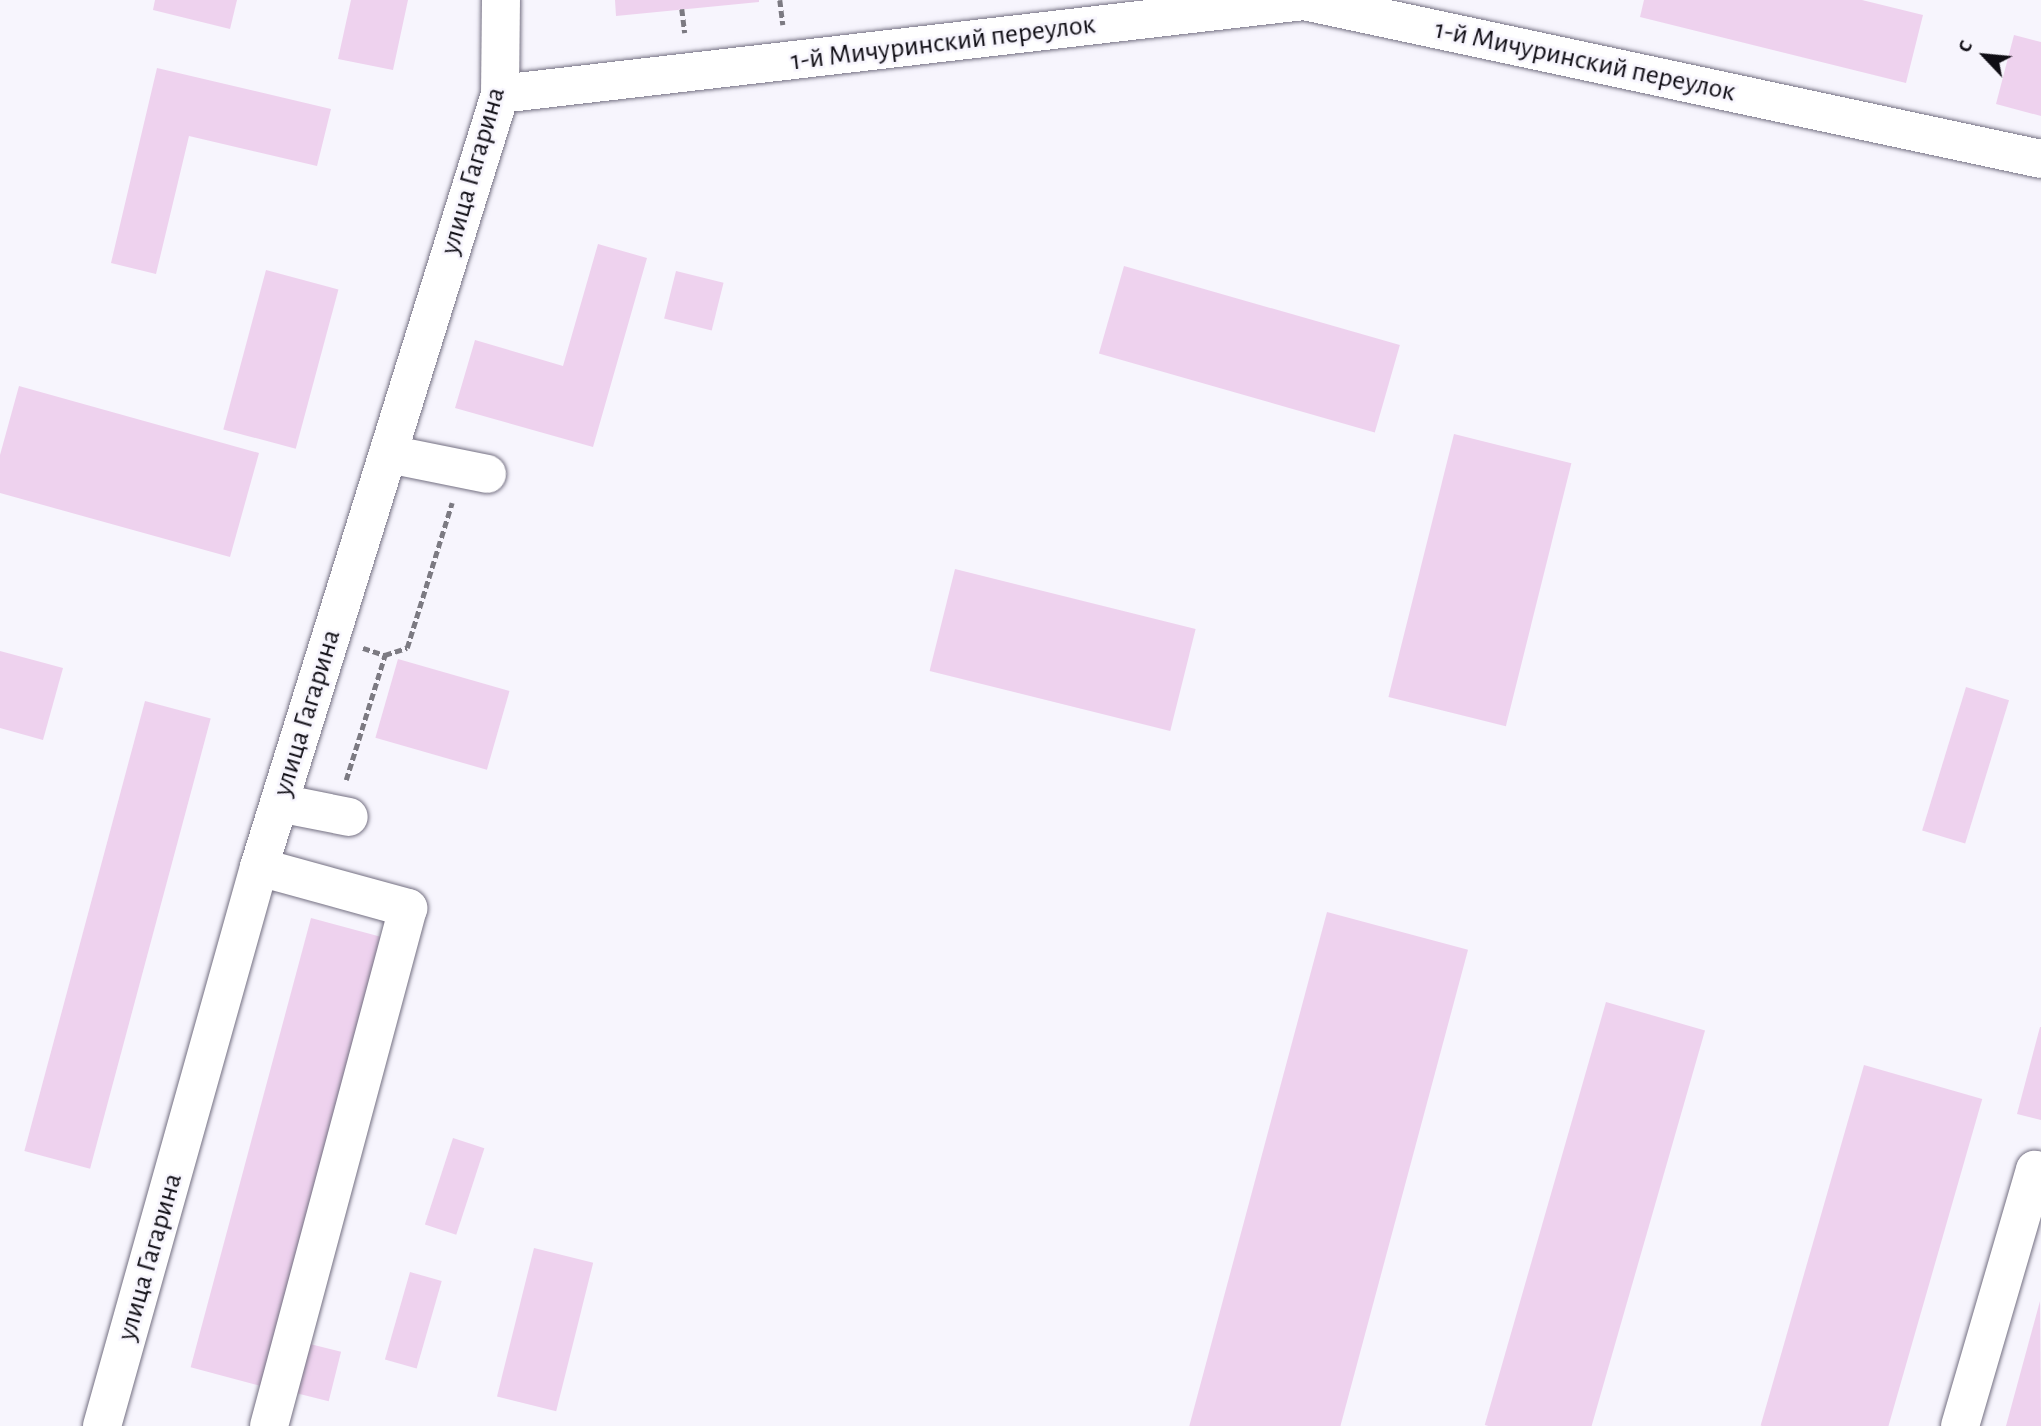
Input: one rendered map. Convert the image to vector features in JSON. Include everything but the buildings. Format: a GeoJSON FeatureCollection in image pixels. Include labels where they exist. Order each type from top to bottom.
{"type":"FeatureCollection","features":[{"type":"Feature","properties":{"kind":"street","name":"улица Гагарина"},"geometry":{"type":"LineString","coordinates":[[102,1426],[259,867],[500,94],[501,0]]}},
{"type":"Feature","properties":{"kind":"street","name":"1-й Мичуринский переулок"},"geometry":{"type":"LineString","coordinates":[[500,94],[1304,1],[2041,159]]}},
{"type":"Feature","properties":{"kind":"street"},"geometry":{"type":"LineString","coordinates":[[388,454],[475,472]]}},
{"type":"Feature","properties":{"kind":"street"},"geometry":{"type":"LineString","coordinates":[[279,803],[342,816]]}},
{"type":"Feature","properties":{"kind":"street"},"geometry":{"type":"LineString","coordinates":[[259,867],[408,908],[269,1426]]}},
{"type":"Feature","properties":{"kind":"street"},"geometry":{"type":"LineString","coordinates":[[1960,1426],[2035,1170],[2041,1172]]}},
{"type":"Feature","properties":{"kind":"path"},"geometry":{"type":"LineString","coordinates":[[780,0],[783,26]]}},
{"type":"Feature","properties":{"kind":"path"},"geometry":{"type":"LineString","coordinates":[[682,9],[685,33]]}},
{"type":"Feature","properties":{"kind":"path"},"geometry":{"type":"LineString","coordinates":[[356,646],[384,655],[407,648],[475,472]]}},
{"type":"Feature","properties":{"kind":"path"},"geometry":{"type":"LineString","coordinates":[[342,816],[384,655]]}}]}
